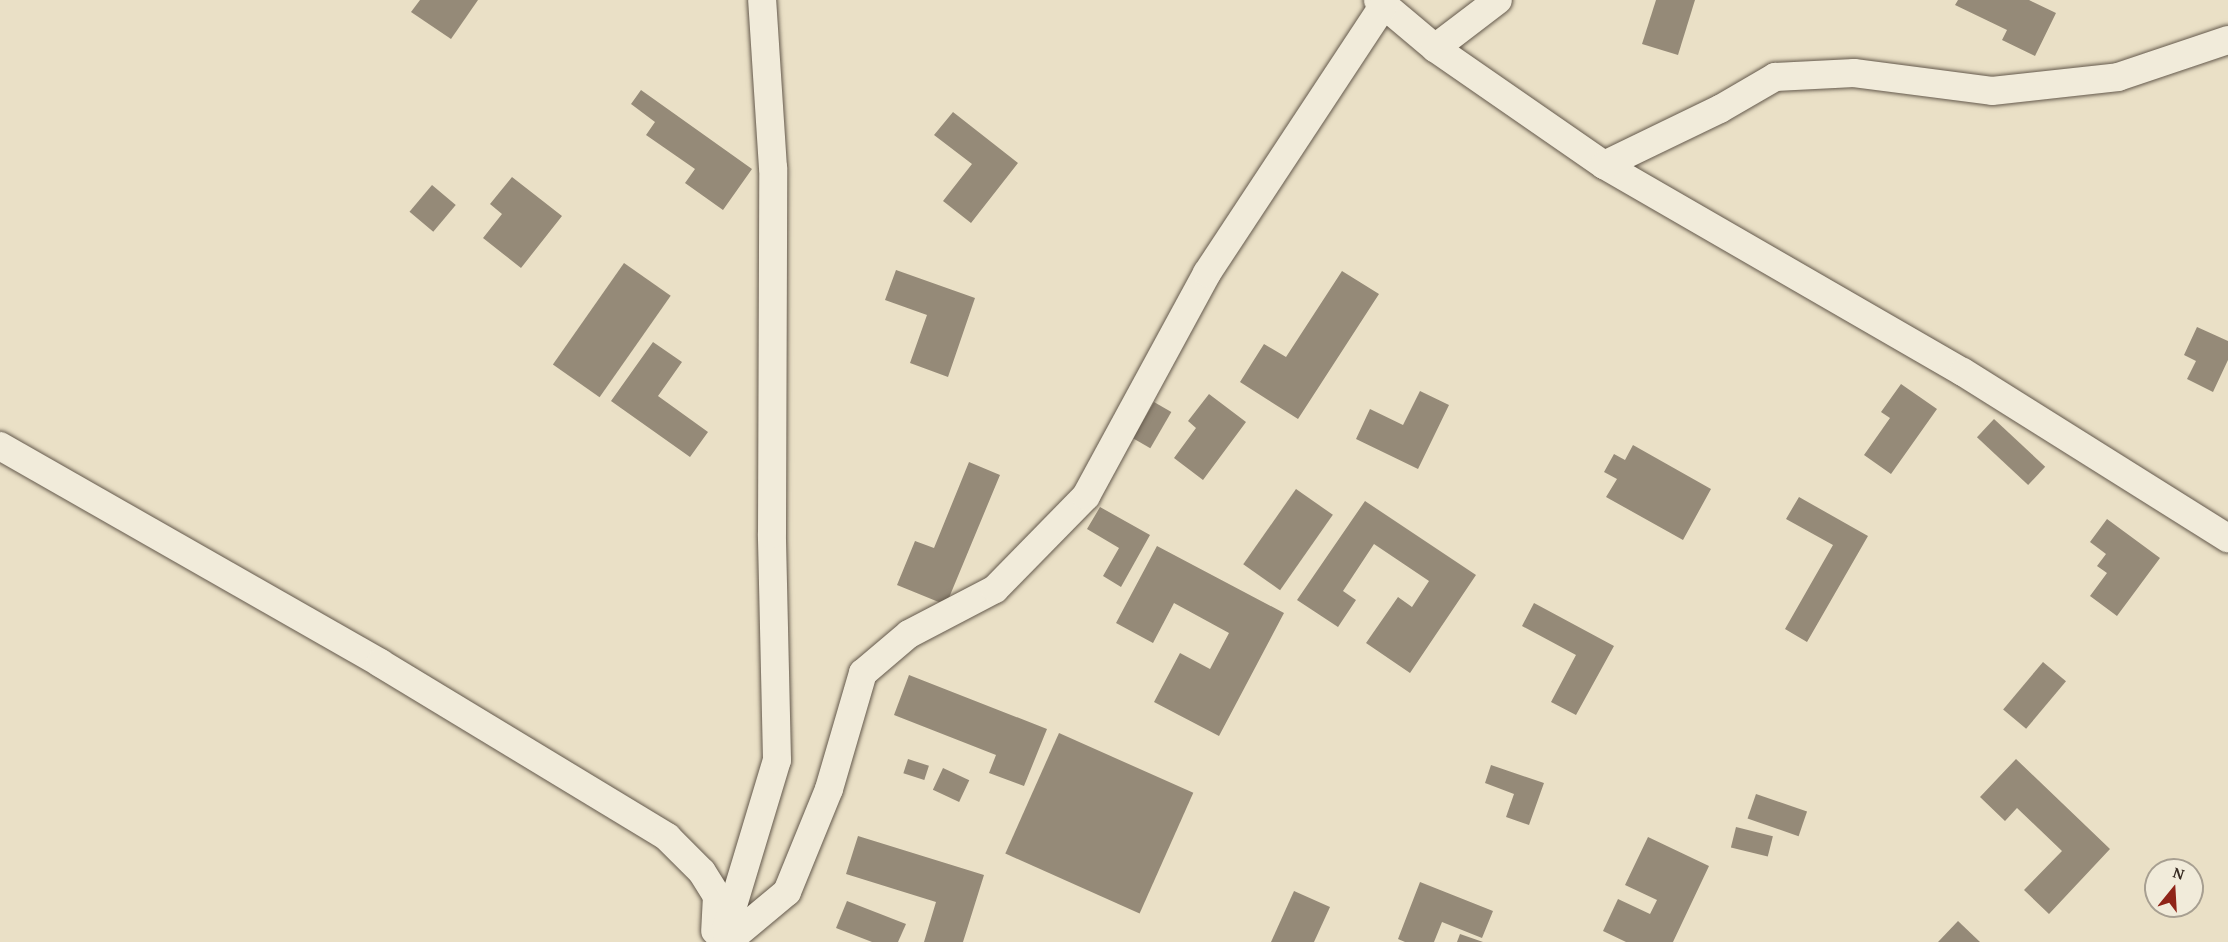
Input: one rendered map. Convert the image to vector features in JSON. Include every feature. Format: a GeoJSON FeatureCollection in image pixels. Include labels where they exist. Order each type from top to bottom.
{"type":"FeatureCollection","features":[{"type":"Feature","properties":{"kind":"street"},"geometry":{"type":"LineString","coordinates":[[722,942],[777,760],[772,534],[773,168],[762,0]]}},
{"type":"Feature","properties":{"kind":"street"},"geometry":{"type":"LineString","coordinates":[[1435,48],[1498,0]]}},
{"type":"Feature","properties":{"kind":"street"},"geometry":{"type":"LineString","coordinates":[[727,942],[787,892],[829,789],[863,673],[909,634],[995,590],[1086,496],[1207,273],[1381,3],[1435,48],[1604,165],[1963,372],[2228,538]]}},
{"type":"Feature","properties":{"kind":"street"},"geometry":{"type":"LineString","coordinates":[[1604,165],[1720,109],[1775,77],[1854,74],[1992,92],[2118,77],[2228,40]]}},
{"type":"Feature","properties":{"kind":"street"},"geometry":{"type":"LineString","coordinates":[[0,446],[381,663],[668,837],[702,872],[717,896],[714,942]]}},
{"type":"Feature","properties":{"kind":"building"},"geometry":{"type":"Polygon","coordinates":[[[420,0],[478,0],[451,39],[411,12],[420,0]]]}},
{"type":"Feature","properties":{"kind":"building"},"geometry":{"type":"Polygon","coordinates":[[[1656,0],[1695,0],[1678,55],[1642,44],[1656,0]]]}},
{"type":"Feature","properties":{"kind":"building"},"geometry":{"type":"Polygon","coordinates":[[[1958,0],[2029,0],[2056,13],[2035,56],[2002,40],[2007,30],[1955,5],[1958,0]]]}},
{"type":"Feature","properties":{"kind":"building"},"geometry":{"type":"Polygon","coordinates":[[[641,90],[752,169],[723,210],[685,183],[695,169],[646,135],[655,122],[631,104],[641,90]]]}},
{"type":"Feature","properties":{"kind":"building"},"geometry":{"type":"Polygon","coordinates":[[[953,112],[1018,163],[971,223],[943,201],[972,164],[934,135],[953,112]]]}},
{"type":"Feature","properties":{"kind":"building"},"geometry":{"type":"Polygon","coordinates":[[[512,177],[562,216],[521,268],[483,238],[502,214],[490,204],[512,177]]]}},
{"type":"Feature","properties":{"kind":"building"},"geometry":{"type":"Polygon","coordinates":[[[432,185],[456,205],[433,232],[410,212],[432,185]]]}},
{"type":"Feature","properties":{"kind":"building"},"geometry":{"type":"Polygon","coordinates":[[[624,263],[671,296],[600,397],[553,365],[624,263]]]}},
{"type":"Feature","properties":{"kind":"building"},"geometry":{"type":"Polygon","coordinates":[[[896,270],[975,298],[948,377],[910,363],[927,315],[885,300],[896,270]]]}},
{"type":"Feature","properties":{"kind":"building"},"geometry":{"type":"Polygon","coordinates":[[[1342,271],[1379,294],[1298,419],[1240,382],[1264,344],[1286,357],[1342,271]]]}},
{"type":"Feature","properties":{"kind":"building"},"geometry":{"type":"Polygon","coordinates":[[[2197,327],[2228,341],[2228,360],[2213,392],[2187,379],[2196,361],[2184,355],[2197,327]]]}},
{"type":"Feature","properties":{"kind":"building"},"geometry":{"type":"Polygon","coordinates":[[[653,342],[682,362],[658,396],[708,432],[690,457],[611,401],[653,342]]]}},
{"type":"Feature","properties":{"kind":"building"},"geometry":{"type":"Polygon","coordinates":[[[1901,384],[1937,409],[1891,474],[1864,455],[1890,418],[1881,412],[1901,384]]]}},
{"type":"Feature","properties":{"kind":"building"},"geometry":{"type":"Polygon","coordinates":[[[1420,391],[1449,405],[1418,469],[1356,439],[1370,409],[1403,425],[1420,391]]]}},
{"type":"Feature","properties":{"kind":"building"},"geometry":{"type":"Polygon","coordinates":[[[1209,394],[1246,422],[1203,480],[1174,458],[1196,428],[1188,421],[1209,394]]]}},
{"type":"Feature","properties":{"kind":"building"},"geometry":{"type":"Polygon","coordinates":[[[1154,402],[1171,412],[1150,448],[1133,438],[1154,402]]]}},
{"type":"Feature","properties":{"kind":"building"},"geometry":{"type":"Polygon","coordinates":[[[1994,419],[2045,467],[2028,485],[1977,437],[1994,419]]]}},
{"type":"Feature","properties":{"kind":"building"},"geometry":{"type":"Polygon","coordinates":[[[1633,445],[1711,489],[1683,540],[1606,497],[1617,479],[1604,472],[1614,454],[1625,460],[1633,445]]]}},
{"type":"Feature","properties":{"kind":"building"},"geometry":{"type":"Polygon","coordinates":[[[969,462],[1000,475],[946,605],[897,585],[915,541],[934,548],[969,462]]]}},
{"type":"Feature","properties":{"kind":"building"},"geometry":{"type":"Polygon","coordinates":[[[1296,489],[1333,515],[1280,590],[1243,564],[1296,489]]]}},
{"type":"Feature","properties":{"kind":"building"},"geometry":{"type":"Polygon","coordinates":[[[1799,497],[1868,536],[1807,642],[1785,629],[1833,545],[1786,519],[1799,497]]]}},
{"type":"Feature","properties":{"kind":"building"},"geometry":{"type":"Polygon","coordinates":[[[1365,501],[1476,575],[1410,673],[1366,643],[1398,597],[1412,607],[1429,581],[1374,544],[1343,591],[1356,600],[1338,627],[1297,600],[1365,501]]]}},
{"type":"Feature","properties":{"kind":"building"},"geometry":{"type":"Polygon","coordinates":[[[1100,507],[1150,535],[1121,587],[1103,576],[1119,548],[1087,529],[1100,507]]]}},
{"type":"Feature","properties":{"kind":"building"},"geometry":{"type":"Polygon","coordinates":[[[2107,519],[2160,558],[2117,616],[2090,596],[2107,573],[2097,566],[2106,554],[2090,542],[2107,519]]]}},
{"type":"Feature","properties":{"kind":"building"},"geometry":{"type":"Polygon","coordinates":[[[1157,546],[1284,613],[1219,736],[1154,702],[1180,653],[1210,669],[1229,633],[1174,603],[1153,643],[1116,623],[1157,546]]]}},
{"type":"Feature","properties":{"kind":"building"},"geometry":{"type":"Polygon","coordinates":[[[1534,603],[1614,646],[1576,715],[1551,702],[1576,655],[1522,626],[1534,603]]]}},
{"type":"Feature","properties":{"kind":"building"},"geometry":{"type":"Polygon","coordinates":[[[2043,662],[2066,681],[2026,729],[2003,709],[2043,662]]]}},
{"type":"Feature","properties":{"kind":"building"},"geometry":{"type":"Polygon","coordinates":[[[909,675],[1047,729],[1024,786],[989,773],[996,755],[894,715],[909,675]]]}},
{"type":"Feature","properties":{"kind":"building"},"geometry":{"type":"Polygon","coordinates":[[[1059,733],[1193,793],[1140,913],[1005,854],[1059,733]]]}},
{"type":"Feature","properties":{"kind":"building"},"geometry":{"type":"Polygon","coordinates":[[[908,759],[929,766],[924,780],[903,773],[908,759]]]}},
{"type":"Feature","properties":{"kind":"building"},"geometry":{"type":"Polygon","coordinates":[[[2016,759],[2110,849],[2049,914],[2024,890],[2062,851],[2017,808],[2005,821],[1980,797],[2016,759]]]}},
{"type":"Feature","properties":{"kind":"building"},"geometry":{"type":"Polygon","coordinates":[[[1491,765],[1544,783],[1529,825],[1506,817],[1514,794],[1485,783],[1491,765]]]}},
{"type":"Feature","properties":{"kind":"building"},"geometry":{"type":"Polygon","coordinates":[[[943,768],[969,780],[959,802],[933,790],[943,768]]]}},
{"type":"Feature","properties":{"kind":"building"},"geometry":{"type":"Polygon","coordinates":[[[1756,794],[1807,812],[1799,836],[1748,819],[1756,794]]]}},
{"type":"Feature","properties":{"kind":"building"},"geometry":{"type":"Polygon","coordinates":[[[1736,827],[1773,836],[1768,857],[1731,847],[1736,827]]]}},
{"type":"Feature","properties":{"kind":"building"},"geometry":{"type":"Polygon","coordinates":[[[858,836],[984,875],[963,942],[924,942],[936,902],[846,874],[858,836]]]}},
{"type":"Feature","properties":{"kind":"building"},"geometry":{"type":"Polygon","coordinates":[[[1648,837],[1709,866],[1673,942],[1626,942],[1603,931],[1618,899],[1650,914],[1657,900],[1625,885],[1648,837]]]}},
{"type":"Feature","properties":{"kind":"building"},"geometry":{"type":"Polygon","coordinates":[[[1420,882],[1493,911],[1482,938],[1442,922],[1434,942],[1405,942],[1398,939],[1420,882]]]}},
{"type":"Feature","properties":{"kind":"building"},"geometry":{"type":"Polygon","coordinates":[[[1294,891],[1330,907],[1314,942],[1271,942],[1294,891]]]}},
{"type":"Feature","properties":{"kind":"building"},"geometry":{"type":"Polygon","coordinates":[[[847,901],[906,924],[898,942],[872,942],[836,928],[847,901]]]}},
{"type":"Feature","properties":{"kind":"building"},"geometry":{"type":"Polygon","coordinates":[[[1958,921],[1980,942],[1938,942],[1958,921]]]}},
{"type":"Feature","properties":{"kind":"building"},"geometry":{"type":"Polygon","coordinates":[[[1460,934],[1483,942],[1457,942],[1460,934]]]}}]}
